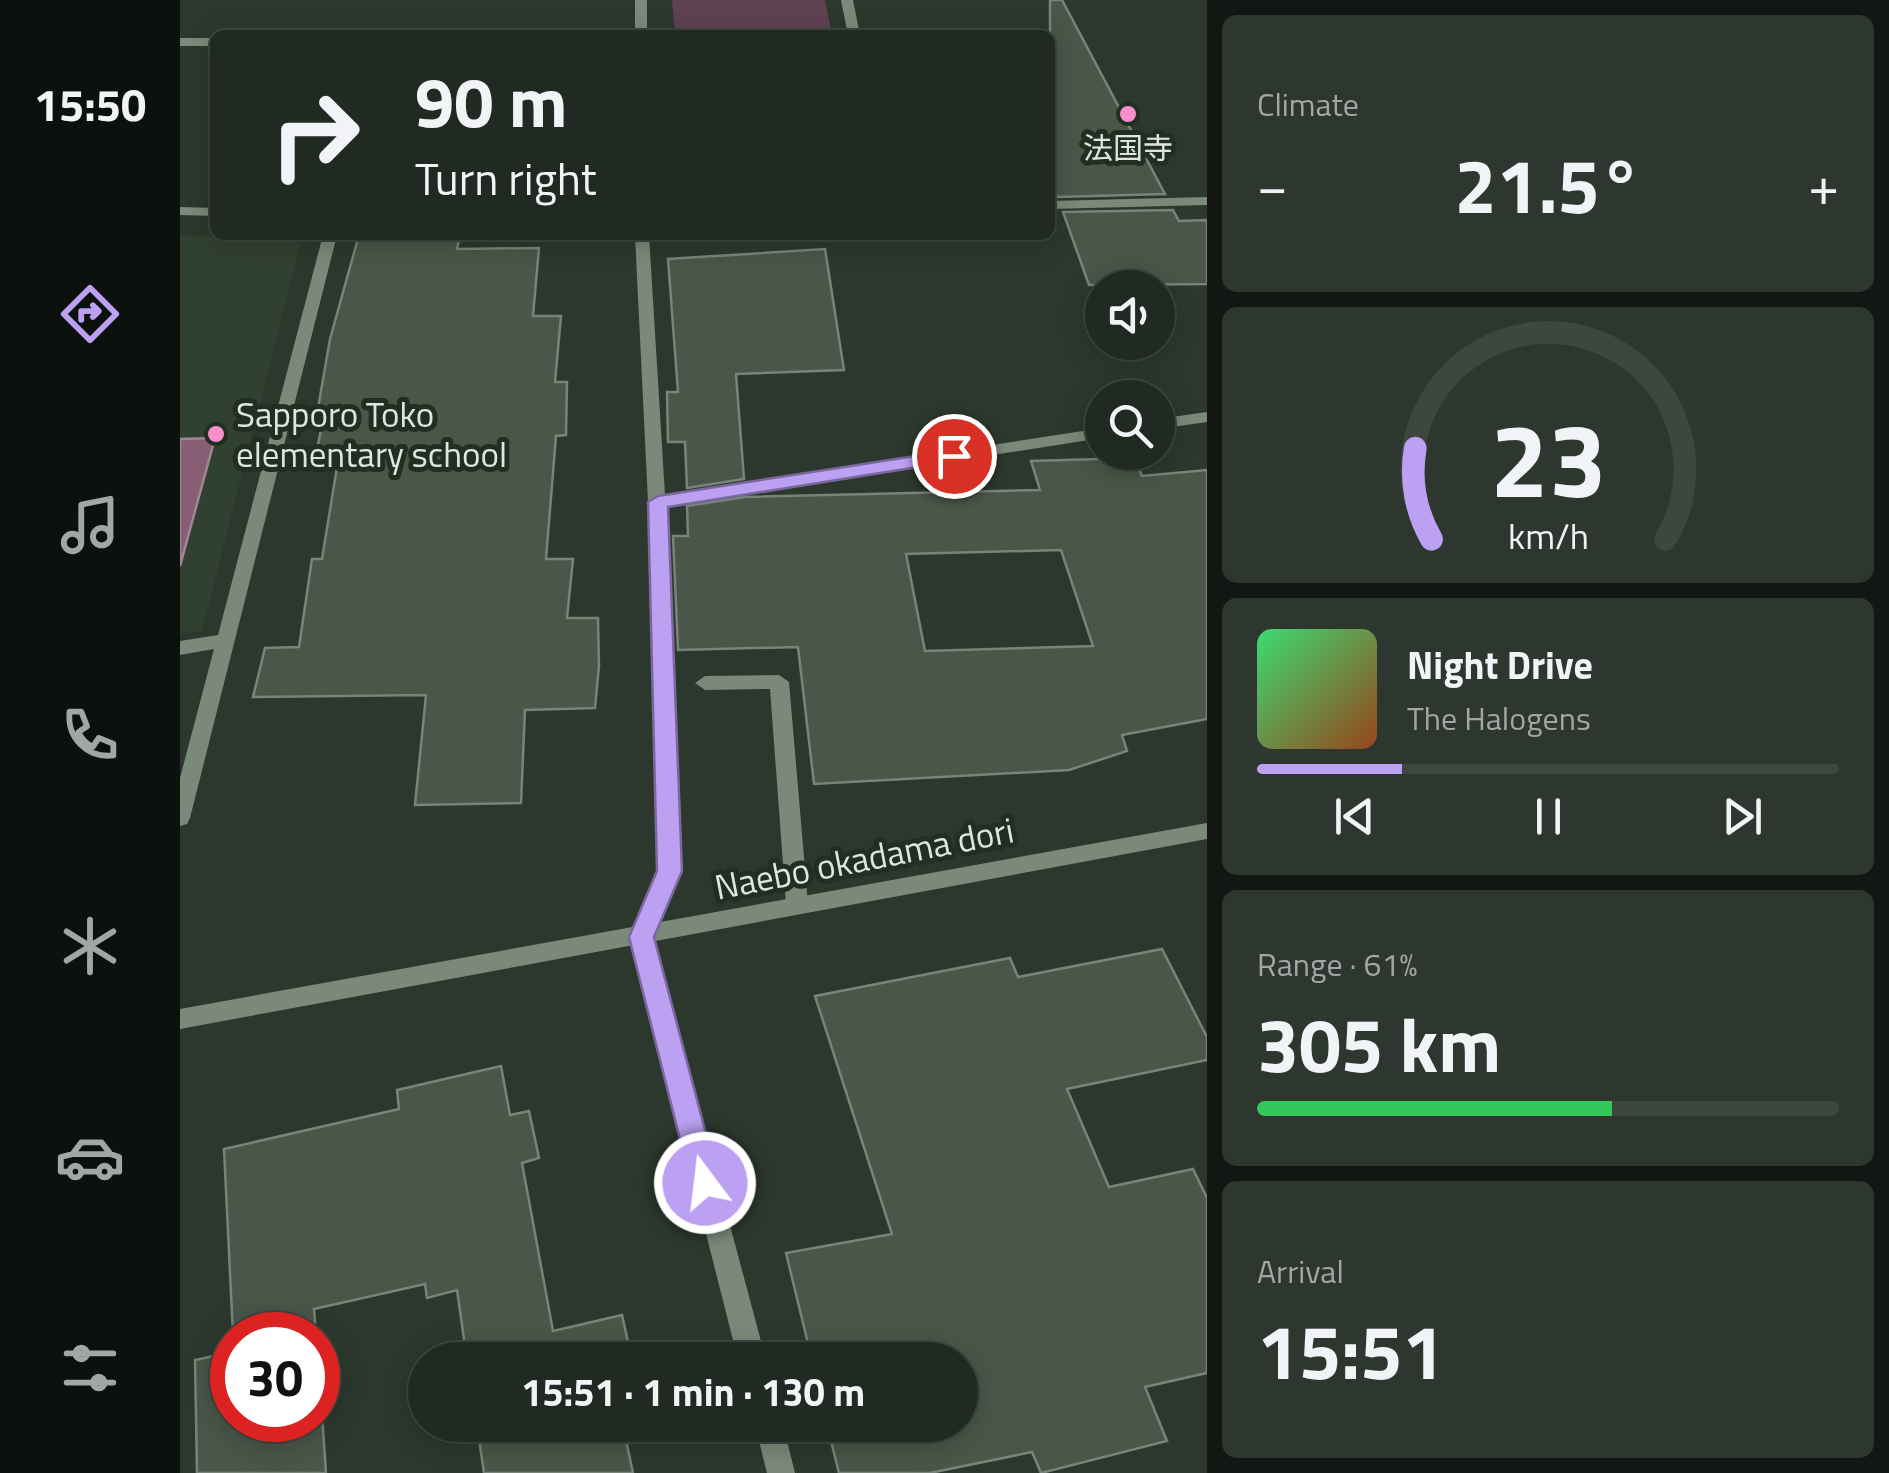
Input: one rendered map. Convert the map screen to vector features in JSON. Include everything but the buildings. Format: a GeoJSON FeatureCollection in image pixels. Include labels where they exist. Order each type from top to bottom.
{"type":"FeatureCollection","features":[{"type":"Feature","properties":{"kind":"street"},"geometry":{"type":"LineString","coordinates":[[641,0],[641,30]]}},
{"type":"Feature","properties":{"kind":"street"},"geometry":{"type":"LineString","coordinates":[[847,0],[853,30]]}},
{"type":"Feature","properties":{"kind":"street"},"geometry":{"type":"LineString","coordinates":[[180,42],[210,42]]}},
{"type":"Feature","properties":{"kind":"street"},"geometry":{"type":"LineString","coordinates":[[1055,205],[1206,200]]}},
{"type":"Feature","properties":{"kind":"street"},"geometry":{"type":"LineString","coordinates":[[180,212],[210,212]]}},
{"type":"Feature","properties":{"kind":"street"},"geometry":{"type":"LineString","coordinates":[[180,818],[329,240]]}},
{"type":"Feature","properties":{"kind":"street"},"geometry":{"type":"LineString","coordinates":[[642,240],[658,502],[670,871],[642,937],[747,1342]]}},
{"type":"Feature","properties":{"kind":"street"},"geometry":{"type":"LineString","coordinates":[[1175,422],[1206,417]]}},
{"type":"Feature","properties":{"kind":"street"},"geometry":{"type":"LineString","coordinates":[[658,502],[1085,436]]}},
{"type":"Feature","properties":{"kind":"street"},"geometry":{"type":"LineString","coordinates":[[180,648],[224,641]]}},
{"type":"Feature","properties":{"kind":"street"},"geometry":{"type":"LineString","coordinates":[[704,683],[780,682],[798,904]]}},
{"type":"Feature","properties":{"kind":"street","name":"Naebo okadama dori"},"geometry":{"type":"LineString","coordinates":[[180,1018],[642,937],[798,904],[1206,831]]}},
{"type":"Feature","properties":{"kind":"street"},"geometry":{"type":"LineString","coordinates":[[773,1442],[781,1473]]}},
{"type":"Feature","properties":{"kind":"shaded area"},"geometry":{"type":"Polygon","coordinates":[[[672,0],[825,0],[831,30],[675,30],[672,0]]]}},
{"type":"Feature","properties":{"kind":"shaded area","name":"Sapporo Toko elementary school"},"geometry":{"type":"Polygon","coordinates":[[[180,236],[210,236],[210,240],[301,240],[202,631],[180,634],[180,236]]]}},
{"type":"Feature","properties":{"kind":"shaded area"},"geometry":{"type":"Polygon","coordinates":[[[215,438],[180,566],[180,439],[215,438]]]}},
{"type":"Feature","properties":{"kind":"place","name":"法国寺"},"geometry":{"type":"Point","coordinates":[1128,114]}},
{"type":"Feature","properties":{"kind":"place","name":"Sapporo Toko elementary school"},"geometry":{"type":"Point","coordinates":[216,434]}},
{"type":"Feature","properties":{"kind":"route"},"geometry":{"type":"LineString","coordinates":[[705,1183],[642,937],[670,871],[658,502],[954,456]]}}]}
